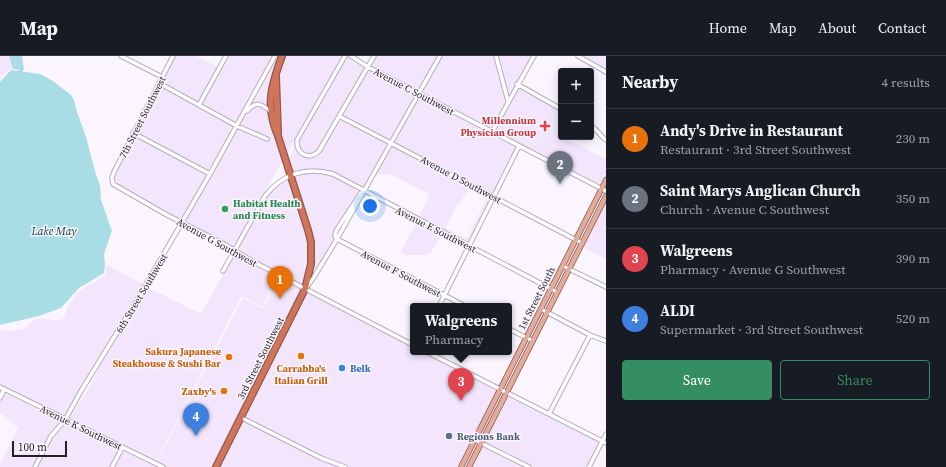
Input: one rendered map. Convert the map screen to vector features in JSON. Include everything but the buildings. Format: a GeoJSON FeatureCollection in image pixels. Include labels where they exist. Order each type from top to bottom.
{"type":"FeatureCollection","features":[{"type":"Feature","properties":{"kind":"highway"},"geometry":{"type":"LineString","coordinates":[[282,56],[272,86],[270,112],[311,242],[311,264],[305,289]]}},
{"type":"Feature","properties":{"kind":"highway"},"geometry":{"type":"LineString","coordinates":[[276,74],[278,136]]}},
{"type":"Feature","properties":{"kind":"highway","name":"3rd Street Southwest"},"geometry":{"type":"LineString","coordinates":[[216,467],[305,289]]}},
{"type":"Feature","properties":{"kind":"main road","name":"1st Street South"},"geometry":{"type":"LineString","coordinates":[[461,467],[576,239],[604,190],[606,180]]}},
{"type":"Feature","properties":{"kind":"main road","name":"1st Street South"},"geometry":{"type":"LineString","coordinates":[[469,467],[606,196]]}},
{"type":"Feature","properties":{"kind":"street"},"geometry":{"type":"LineString","coordinates":[[121,56],[162,77]]}},
{"type":"Feature","properties":{"kind":"street","name":"7th Street Southwest"},"geometry":{"type":"LineString","coordinates":[[112,178],[133,133],[173,56]]}},
{"type":"Feature","properties":{"kind":"street"},"geometry":{"type":"LineString","coordinates":[[199,105],[226,56]]}},
{"type":"Feature","properties":{"kind":"street","name":"6th Street Southwest"},"geometry":{"type":"LineString","coordinates":[[35,467],[54,432],[65,420],[78,396],[134,306],[210,174],[275,56]]}},
{"type":"Feature","properties":{"kind":"street"},"geometry":{"type":"LineString","coordinates":[[345,56],[297,140],[298,147],[302,154],[306,156],[314,155],[319,151],[374,56]]}},
{"type":"Feature","properties":{"kind":"street","name":"Avenue C Southwest"},"geometry":{"type":"LineString","coordinates":[[351,56],[368,67],[604,190]]}},
{"type":"Feature","properties":{"kind":"street","name":"3rd Street Southwest"},"geometry":{"type":"LineString","coordinates":[[305,289],[337,239],[440,56]]}},
{"type":"Feature","properties":{"kind":"street"},"geometry":{"type":"LineString","coordinates":[[496,56],[508,101]]}},
{"type":"Feature","properties":{"kind":"street"},"geometry":{"type":"LineString","coordinates":[[492,132],[517,84],[534,56]]}},
{"type":"Feature","properties":{"kind":"street"},"geometry":{"type":"LineString","coordinates":[[578,56],[606,72]]}},
{"type":"Feature","properties":{"kind":"street"},"geometry":{"type":"LineString","coordinates":[[159,83],[237,126],[267,139]]}},
{"type":"Feature","properties":{"kind":"street"},"geometry":{"type":"LineString","coordinates":[[517,84],[558,107]]}},
{"type":"Feature","properties":{"kind":"street","name":"6th Street Southwest"},"geometry":{"type":"LineString","coordinates":[[243,115],[251,106],[258,104],[265,106],[270,112]]}},
{"type":"Feature","properties":{"kind":"street","name":"Avenue D Southwest"},"geometry":{"type":"LineString","coordinates":[[339,116],[582,243]]}},
{"type":"Feature","properties":{"kind":"street"},"geometry":{"type":"LineString","coordinates":[[594,128],[606,140]]}},
{"type":"Feature","properties":{"kind":"street"},"geometry":{"type":"LineString","coordinates":[[133,133],[210,174]]}},
{"type":"Feature","properties":{"kind":"street"},"geometry":{"type":"LineString","coordinates":[[440,303],[519,146]]}},
{"type":"Feature","properties":{"kind":"street","name":"Avenue E Southwest"},"geometry":{"type":"LineString","coordinates":[[290,175],[310,170],[333,174],[558,292]]}},
{"type":"Feature","properties":{"kind":"street"},"geometry":{"type":"LineString","coordinates":[[223,271],[268,193],[276,184],[290,175]]}},
{"type":"Feature","properties":{"kind":"street","name":"Avenue G Southwest"},"geometry":{"type":"LineString","coordinates":[[112,178],[115,186],[305,289],[410,343]]}},
{"type":"Feature","properties":{"kind":"street","name":"Avenue F Southwest"},"geometry":{"type":"LineString","coordinates":[[337,239],[459,303]]}},
{"type":"Feature","properties":{"kind":"street"},"geometry":{"type":"LineString","coordinates":[[563,266],[606,287]]}},
{"type":"Feature","properties":{"kind":"street"},"geometry":{"type":"LineString","coordinates":[[541,309],[590,335],[606,341]]}},
{"type":"Feature","properties":{"kind":"street"},"geometry":{"type":"LineString","coordinates":[[512,331],[533,341]]}},
{"type":"Feature","properties":{"kind":"street"},"geometry":{"type":"LineString","coordinates":[[549,414],[590,335]]}},
{"type":"Feature","properties":{"kind":"street"},"geometry":{"type":"LineString","coordinates":[[433,355],[604,442]]}},
{"type":"Feature","properties":{"kind":"street","name":"Avenue K Southwest"},"geometry":{"type":"LineString","coordinates":[[0,387],[163,467]]}},
{"type":"Feature","properties":{"kind":"street"},"geometry":{"type":"LineString","coordinates":[[0,398],[4,389]]}},
{"type":"Feature","properties":{"kind":"street"},"geometry":{"type":"LineString","coordinates":[[240,417],[321,458],[345,467]]}},
{"type":"Feature","properties":{"kind":"street"},"geometry":{"type":"LineString","coordinates":[[589,467],[604,442],[606,434]]}},
{"type":"Feature","properties":{"kind":"street"},"geometry":{"type":"LineString","coordinates":[[475,440],[529,467]]}},
{"type":"Feature","properties":{"kind":"street"},"geometry":{"type":"LineString","coordinates":[[112,467],[122,448]]}},
{"type":"Feature","properties":{"kind":"shaded area"},"geometry":{"type":"Polygon","coordinates":[[[0,56],[9,56],[13,69],[10,69],[0,77],[0,56]]]}},
{"type":"Feature","properties":{"kind":"shaded area"},"geometry":{"type":"Polygon","coordinates":[[[175,56],[196,56],[218,67],[198,102],[161,82],[175,56]]]}},
{"type":"Feature","properties":{"kind":"shaded area"},"geometry":{"type":"Polygon","coordinates":[[[228,56],[273,56],[237,123],[202,104],[228,56]]]}},
{"type":"Feature","properties":{"kind":"shaded area"},"geometry":{"type":"Polygon","coordinates":[[[278,56],[280,56],[270,86],[269,107],[262,103],[251,104],[278,56]]]}},
{"type":"Feature","properties":{"kind":"shaded area"},"geometry":{"type":"Polygon","coordinates":[[[284,56],[342,56],[286,155],[280,137],[278,98],[278,74],[284,56]]]}},
{"type":"Feature","properties":{"kind":"shaded area"},"geometry":{"type":"Polygon","coordinates":[[[376,56],[438,56],[418,91],[370,66],[376,56]]]}},
{"type":"Feature","properties":{"kind":"shaded area"},"geometry":{"type":"Polygon","coordinates":[[[443,56],[494,56],[506,101],[491,129],[422,93],[443,56]]]}},
{"type":"Feature","properties":{"kind":"shaded area"},"geometry":{"type":"Polygon","coordinates":[[[498,56],[532,56],[509,96],[498,56]]]}},
{"type":"Feature","properties":{"kind":"shaded area"},"geometry":{"type":"Polygon","coordinates":[[[582,56],[606,56],[606,70],[605,69],[582,56]]]}},
{"type":"Feature","properties":{"kind":"shaded area"},"geometry":{"type":"Polygon","coordinates":[[[347,57],[365,67],[318,150],[311,154],[303,152],[299,145],[299,140],[347,57]]]}},
{"type":"Feature","properties":{"kind":"shaded area"},"geometry":{"type":"Polygon","coordinates":[[[368,69],[416,95],[391,140],[342,115],[368,69]]]}},
{"type":"Feature","properties":{"kind":"shaded area"},"geometry":{"type":"Polygon","coordinates":[[[159,86],[234,126],[209,171],[136,132],[159,86]]]}},
{"type":"Feature","properties":{"kind":"shaded area"},"geometry":{"type":"Polygon","coordinates":[[[518,87],[558,110],[558,140],[570,140],[606,159],[606,176],[601,186],[494,131],[518,87]]]}},
{"type":"Feature","properties":{"kind":"shaded area"},"geometry":{"type":"Polygon","coordinates":[[[420,96],[517,147],[493,194],[394,142],[420,96]]]}},
{"type":"Feature","properties":{"kind":"shaded area"},"geometry":{"type":"Polygon","coordinates":[[[257,106],[264,108],[269,113],[270,123],[283,160],[233,248],[185,221],[238,128],[268,142],[269,138],[240,124],[252,108],[257,106]]]}},
{"type":"Feature","properties":{"kind":"shaded area"},"geometry":{"type":"Polygon","coordinates":[[[340,119],[389,144],[363,188],[334,172],[326,170],[310,168],[292,173],[288,160],[295,147],[301,156],[306,158],[316,157],[321,152],[340,119]]]}},
{"type":"Feature","properties":{"kind":"shaded area"},"geometry":{"type":"Polygon","coordinates":[[[134,136],[207,175],[181,220],[114,183],[114,175],[134,136]]]}},
{"type":"Feature","properties":{"kind":"shaded area"},"geometry":{"type":"Polygon","coordinates":[[[392,145],[492,198],[469,243],[419,217],[430,194],[389,174],[375,175],[392,145]],[[469,188],[460,203],[457,204],[446,227],[447,229],[466,238],[468,237],[487,198],[486,196],[469,188]]]}},
{"type":"Feature","properties":{"kind":"shaded area"},"geometry":{"type":"Polygon","coordinates":[[[310,172],[332,176],[359,191],[336,228],[333,236],[334,240],[310,280],[313,253],[293,177],[310,172]]]}},
{"type":"Feature","properties":{"kind":"shaded area"},"geometry":{"type":"Polygon","coordinates":[[[289,178],[309,242],[309,264],[304,286],[236,250],[267,197],[277,185],[289,178]]]}},
{"type":"Feature","properties":{"kind":"shaded area"},"geometry":{"type":"Polygon","coordinates":[[[606,200],[606,259],[583,247],[606,200]]]}},
{"type":"Feature","properties":{"kind":"shaded area"},"geometry":{"type":"Polygon","coordinates":[[[417,221],[443,235],[430,253],[426,255],[408,255],[400,253],[417,221]]]}},
{"type":"Feature","properties":{"kind":"shaded area"},"geometry":{"type":"Polygon","coordinates":[[[234,254],[277,277],[262,307],[241,297],[156,461],[68,419],[87,392],[101,364],[147,287],[201,314],[234,254]]]}},
{"type":"Feature","properties":{"kind":"shaded area"},"geometry":{"type":"Polygon","coordinates":[[[107,265],[144,285],[79,390],[65,417],[0,385],[0,330],[11,331],[23,329],[36,319],[58,321],[64,318],[67,308],[76,294],[105,275],[107,265]]]}},
{"type":"Feature","properties":{"kind":"shaded area"},"geometry":{"type":"Polygon","coordinates":[[[279,276],[410,343],[410,355],[433,355],[507,393],[466,467],[163,467],[156,463],[243,298],[263,309],[279,276]]]}},
{"type":"Feature","properties":{"kind":"shaded area"},"geometry":{"type":"Polygon","coordinates":[[[5,392],[62,420],[49,435],[33,467],[0,467],[18,428],[0,413],[0,402],[5,392]]]}},
{"type":"Feature","properties":{"kind":"shaded area"},"geometry":{"type":"Polygon","coordinates":[[[508,395],[600,442],[587,467],[534,467],[484,442],[508,395]]]}},
{"type":"Feature","properties":{"kind":"shaded area"},"geometry":{"type":"Polygon","coordinates":[[[66,422],[119,449],[110,467],[37,467],[52,437],[66,422]]]}},
{"type":"Feature","properties":{"kind":"shaded area"},"geometry":{"type":"Polygon","coordinates":[[[482,446],[524,467],[471,467],[482,446]]]}},
{"type":"Feature","properties":{"kind":"shaded area"},"geometry":{"type":"Polygon","coordinates":[[[123,451],[155,465],[158,467],[114,467],[123,451]]]}},
{"type":"Feature","properties":{"kind":"water"},"geometry":{"type":"Polygon","coordinates":[[[9,56],[22,56],[24,70],[13,69],[9,56]]]}},
{"type":"Feature","properties":{"kind":"water","name":"Lake May"},"geometry":{"type":"Polygon","coordinates":[[[11,70],[40,74],[53,81],[71,95],[86,137],[100,185],[101,200],[112,231],[104,254],[104,273],[79,288],[61,308],[39,316],[0,325],[0,82],[11,70]]]}},
{"type":"Feature","properties":{"kind":"waterway"},"geometry":{"type":"LineString","coordinates":[[16,56],[21,71]]}},
{"type":"Feature","properties":{"kind":"place","name":"Millennium Physician Group"},"geometry":{"type":"Point","coordinates":[545,126]}},
{"type":"Feature","properties":{"kind":"place","name":"Saint Marys Anglican Church"},"geometry":{"type":"Point","coordinates":[560,184]}},
{"type":"Feature","properties":{"kind":"place","name":"Habitat Health and Fitness"},"geometry":{"type":"Point","coordinates":[225,209]}},
{"type":"Feature","properties":{"kind":"place","name":"Andy's Drive in Restaurant"},"geometry":{"type":"Point","coordinates":[280,299]}},
{"type":"Feature","properties":{"kind":"place","name":"Carrabba's Italian Grill"},"geometry":{"type":"Point","coordinates":[301,356]}},
{"type":"Feature","properties":{"kind":"place","name":"Sakura Japanese Steakhouse & Sushi Bar"},"geometry":{"type":"Point","coordinates":[229,357]}},
{"type":"Feature","properties":{"kind":"place","name":"Belk"},"geometry":{"type":"Point","coordinates":[342,368]}},
{"type":"Feature","properties":{"kind":"place","name":"Zaxby's"},"geometry":{"type":"Point","coordinates":[224,391]}},
{"type":"Feature","properties":{"kind":"place","name":"Walgreens"},"geometry":{"type":"Point","coordinates":[461,401]}},
{"type":"Feature","properties":{"kind":"place","name":"ALDI"},"geometry":{"type":"Point","coordinates":[196,436]}},
{"type":"Feature","properties":{"kind":"place","name":"Regions Bank"},"geometry":{"type":"Point","coordinates":[449,436]}}]}
